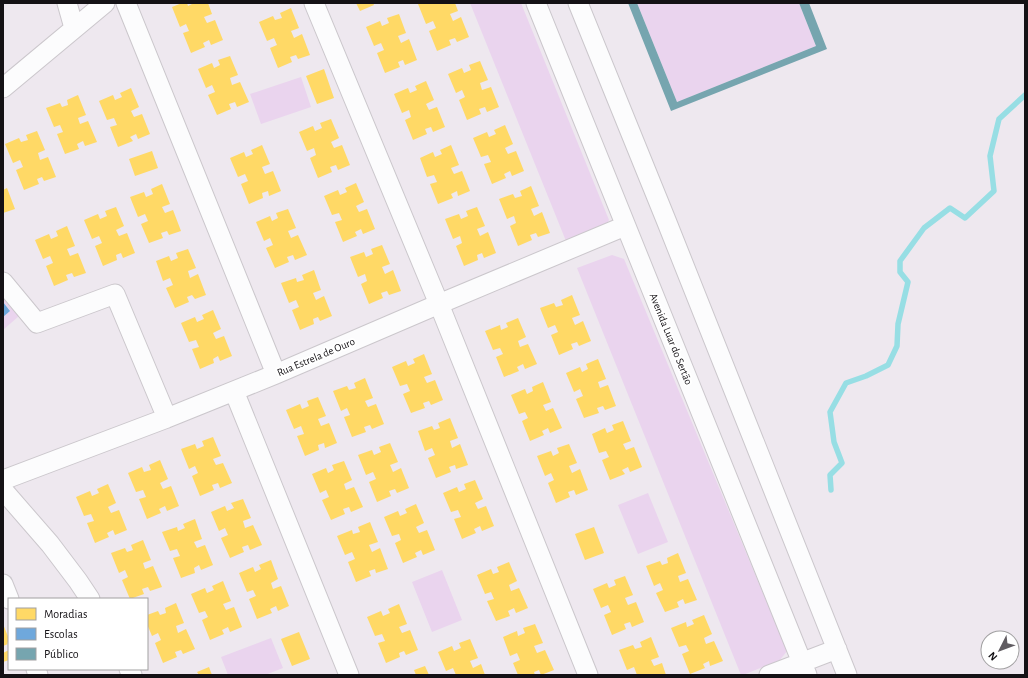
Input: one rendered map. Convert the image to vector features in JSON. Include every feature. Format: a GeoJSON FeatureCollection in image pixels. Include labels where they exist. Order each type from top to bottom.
{"type":"FeatureCollection","features":[{"type":"Feature","properties":{"kind":"street"},"geometry":{"type":"LineString","coordinates":[[67,3],[74,28]]}},
{"type":"Feature","properties":{"kind":"street"},"geometry":{"type":"LineString","coordinates":[[3,88],[105,3]]}},
{"type":"Feature","properties":{"kind":"street"},"geometry":{"type":"LineString","coordinates":[[126,3],[276,374]]}},
{"type":"Feature","properties":{"kind":"street"},"geometry":{"type":"LineString","coordinates":[[314,3],[439,304],[588,675]]}},
{"type":"Feature","properties":{"kind":"street","name":"Avenida Luar do Sertão"},"geometry":{"type":"LineString","coordinates":[[536,3],[804,668]]}},
{"type":"Feature","properties":{"kind":"street"},"geometry":{"type":"LineString","coordinates":[[578,3],[669,227],[847,675]]}},
{"type":"Feature","properties":{"kind":"street","name":"Rua Estrela de Ouro"},"geometry":{"type":"LineString","coordinates":[[3,480],[167,418],[276,374],[625,226]]}},
{"type":"Feature","properties":{"kind":"street"},"geometry":{"type":"LineString","coordinates":[[3,282],[37,323],[115,294],[167,418]]}},
{"type":"Feature","properties":{"kind":"street"},"geometry":{"type":"LineString","coordinates":[[234,391],[349,675]]}},
{"type":"Feature","properties":{"kind":"street"},"geometry":{"type":"LineString","coordinates":[[3,490],[50,544],[89,598]]}},
{"type":"Feature","properties":{"kind":"street"},"geometry":{"type":"LineString","coordinates":[[769,675],[804,668],[836,649]]}},
{"type":"Feature","properties":{"kind":"shaded area"},"geometry":{"type":"Polygon","coordinates":[[[470,3],[521,3],[609,220],[604,229],[568,246],[470,3]]]}},
{"type":"Feature","properties":{"kind":"shaded area"},"geometry":{"type":"Polygon","coordinates":[[[637,3],[799,3],[816,46],[677,102],[637,3]]]}},
{"type":"Feature","properties":{"kind":"shaded area"},"geometry":{"type":"Polygon","coordinates":[[[301,77],[311,107],[261,124],[250,94],[301,77]]]}},
{"type":"Feature","properties":{"kind":"shaded area"},"geometry":{"type":"Polygon","coordinates":[[[612,255],[624,259],[787,651],[780,660],[743,675],[741,675],[577,268],[612,255]]]}},
{"type":"Feature","properties":{"kind":"shaded area"},"geometry":{"type":"Polygon","coordinates":[[[3,297],[19,316],[3,330],[3,317],[10,310],[3,302],[3,297]]]}},
{"type":"Feature","properties":{"kind":"shaded area"},"geometry":{"type":"Polygon","coordinates":[[[648,493],[668,542],[638,554],[618,505],[648,493]]]}},
{"type":"Feature","properties":{"kind":"shaded area"},"geometry":{"type":"Polygon","coordinates":[[[442,570],[462,620],[432,632],[412,582],[442,570]]]}},
{"type":"Feature","properties":{"kind":"shaded area"},"geometry":{"type":"Polygon","coordinates":[[[271,638],[283,668],[265,675],[228,675],[221,657],[271,638]]]}},
{"type":"Feature","properties":{"kind":"building: Moradias"},"geometry":{"type":"Polygon","coordinates":[[[182,3],[187,3],[188,6],[194,3],[208,3],[212,14],[204,17],[207,23],[215,20],[223,40],[211,45],[209,40],[203,43],[205,47],[191,53],[183,33],[189,31],[186,24],[180,27],[172,7],[182,3]]]}},
{"type":"Feature","properties":{"kind":"building: Moradias"},"geometry":{"type":"Polygon","coordinates":[[[356,3],[373,3],[374,5],[360,11],[356,3]]]}},
{"type":"Feature","properties":{"kind":"building: Moradias"},"geometry":{"type":"Polygon","coordinates":[[[455,3],[458,11],[450,14],[453,21],[461,17],[469,37],[457,42],[455,38],[449,40],[451,45],[437,51],[429,31],[436,28],[433,21],[426,24],[418,4],[455,3]]]}},
{"type":"Feature","properties":{"kind":"building: Moradias"},"geometry":{"type":"Polygon","coordinates":[[[291,8],[299,28],[291,31],[294,38],[302,34],[310,55],[298,59],[296,55],[290,57],[292,62],[278,68],[270,48],[277,45],[274,38],[267,41],[259,22],[273,16],[275,20],[282,18],[280,13],[291,8]]]}},
{"type":"Feature","properties":{"kind":"building: Moradias"},"geometry":{"type":"Polygon","coordinates":[[[399,14],[406,33],[398,36],[401,43],[409,39],[417,60],[405,65],[403,60],[398,62],[400,67],[385,73],[377,53],[384,50],[381,43],[374,46],[366,27],[380,21],[382,26],[389,23],[387,18],[399,14]]]}},
{"type":"Feature","properties":{"kind":"building: Moradias"},"geometry":{"type":"Polygon","coordinates":[[[230,56],[238,75],[230,78],[232,85],[240,82],[249,102],[237,107],[235,102],[229,104],[231,109],[217,115],[208,95],[215,92],[212,85],[206,88],[198,69],[212,63],[214,68],[220,65],[218,60],[230,56]]]}},
{"type":"Feature","properties":{"kind":"building: Moradias"},"geometry":{"type":"Polygon","coordinates":[[[480,61],[488,80],[480,83],[482,90],[491,87],[499,107],[487,112],[485,107],[479,109],[481,114],[467,120],[459,100],[465,97],[462,90],[456,93],[448,74],[462,68],[464,73],[471,70],[469,65],[480,61]]]}},
{"type":"Feature","properties":{"kind":"building: Moradias"},"geometry":{"type":"Polygon","coordinates":[[[324,69],[334,98],[317,104],[306,76],[324,69]]]}},
{"type":"Feature","properties":{"kind":"building: Moradias"},"geometry":{"type":"Polygon","coordinates":[[[426,81],[434,100],[426,104],[429,110],[437,107],[445,127],[433,132],[431,127],[425,129],[427,134],[413,140],[405,120],[411,117],[409,110],[402,113],[394,94],[408,88],[410,93],[417,90],[415,86],[426,81]]]}},
{"type":"Feature","properties":{"kind":"building: Moradias"},"geometry":{"type":"Polygon","coordinates":[[[131,88],[139,107],[131,111],[134,117],[142,114],[150,134],[138,139],[136,134],[130,137],[133,141],[118,147],[110,127],[117,125],[114,118],[107,120],[99,101],[113,95],[115,100],[122,97],[120,93],[131,88]]]}},
{"type":"Feature","properties":{"kind":"building: Moradias"},"geometry":{"type":"Polygon","coordinates":[[[78,95],[86,115],[78,118],[80,124],[88,121],[97,142],[85,146],[83,141],[77,144],[79,149],[65,154],[57,134],[63,132],[60,125],[54,127],[46,108],[60,103],[62,107],[68,105],[67,100],[78,95]]]}},
{"type":"Feature","properties":{"kind":"building: Moradias"},"geometry":{"type":"Polygon","coordinates":[[[331,119],[339,138],[331,142],[334,148],[342,145],[350,165],[338,170],[336,165],[330,167],[332,172],[318,178],[310,158],[316,155],[314,148],[307,151],[299,132],[313,126],[315,131],[322,128],[320,123],[331,119]]]}},
{"type":"Feature","properties":{"kind":"building: Moradias"},"geometry":{"type":"Polygon","coordinates":[[[505,125],[513,144],[505,148],[508,154],[516,151],[524,171],[512,176],[510,171],[504,174],[506,178],[492,184],[484,164],[491,162],[488,155],[481,157],[473,138],[487,132],[489,137],[496,134],[494,130],[505,125]]]}},
{"type":"Feature","properties":{"kind":"building: Moradias"},"geometry":{"type":"Polygon","coordinates":[[[37,131],[45,150],[38,153],[40,160],[48,157],[56,177],[44,181],[42,177],[37,179],[39,184],[24,190],[16,170],[23,167],[20,160],[13,163],[5,144],[19,138],[21,142],[28,140],[26,135],[37,131]]]}},
{"type":"Feature","properties":{"kind":"building: Moradias"},"geometry":{"type":"Polygon","coordinates":[[[262,145],[270,164],[262,167],[265,174],[273,171],[281,191],[269,196],[268,191],[262,193],[263,198],[249,204],[241,184],[248,181],[245,174],[238,177],[230,158],[244,152],[246,157],[253,154],[251,150],[262,145]]]}},
{"type":"Feature","properties":{"kind":"building: Moradias"},"geometry":{"type":"Polygon","coordinates":[[[451,145],[459,165],[451,168],[454,174],[462,171],[470,191],[458,196],[457,191],[451,194],[453,198],[438,204],[430,184],[437,182],[434,175],[427,177],[420,158],[433,152],[435,157],[442,154],[440,150],[451,145]]]}},
{"type":"Feature","properties":{"kind":"building: Moradias"},"geometry":{"type":"Polygon","coordinates":[[[152,151],[158,168],[135,176],[129,159],[152,151]]]}},
{"type":"Feature","properties":{"kind":"building: Moradias"},"geometry":{"type":"Polygon","coordinates":[[[356,183],[364,202],[356,206],[359,212],[367,209],[375,229],[363,234],[361,229],[355,232],[357,236],[343,242],[335,222],[342,220],[339,213],[332,215],[324,196],[338,190],[340,195],[347,192],[345,188],[356,183]]]}},
{"type":"Feature","properties":{"kind":"building: Moradias"},"geometry":{"type":"Polygon","coordinates":[[[162,184],[170,204],[162,207],[165,213],[173,210],[181,231],[169,235],[167,231],[161,233],[163,238],[149,243],[141,224],[148,221],[145,214],[138,217],[130,197],[144,192],[146,197],[153,194],[151,189],[162,184]]]}},
{"type":"Feature","properties":{"kind":"building: Moradias"},"geometry":{"type":"Polygon","coordinates":[[[531,186],[539,206],[531,209],[534,216],[542,212],[550,233],[538,237],[536,233],[530,235],[532,240],[518,246],[510,226],[516,223],[514,216],[507,219],[499,199],[513,194],[515,198],[522,196],[520,191],[531,186]]]}},
{"type":"Feature","properties":{"kind":"building: Moradias"},"geometry":{"type":"Polygon","coordinates":[[[7,188],[15,209],[3,213],[3,190],[7,188]]]}},
{"type":"Feature","properties":{"kind":"building: Moradias"},"geometry":{"type":"Polygon","coordinates":[[[116,207],[124,226],[116,230],[119,236],[127,233],[135,253],[123,258],[121,253],[116,255],[117,260],[103,266],[95,246],[102,243],[99,236],[92,239],[84,220],[98,214],[100,219],[107,216],[105,211],[116,207]]]}},
{"type":"Feature","properties":{"kind":"building: Moradias"},"geometry":{"type":"Polygon","coordinates":[[[477,207],[485,226],[477,229],[480,236],[488,232],[496,253],[484,258],[482,253],[477,255],[478,260],[464,266],[456,246],[462,243],[460,236],[453,239],[445,219],[459,214],[461,219],[468,216],[466,211],[477,207]]]}},
{"type":"Feature","properties":{"kind":"building: Moradias"},"geometry":{"type":"Polygon","coordinates":[[[288,209],[296,228],[288,231],[291,238],[298,235],[307,255],[295,260],[293,255],[287,257],[289,262],[275,268],[266,248],[273,245],[270,238],[264,241],[256,222],[270,216],[272,221],[278,218],[276,213],[288,209]]]}},
{"type":"Feature","properties":{"kind":"building: Moradias"},"geometry":{"type":"Polygon","coordinates":[[[67,226],[75,246],[67,249],[70,256],[78,253],[86,273],[74,277],[72,273],[66,275],[68,280],[54,286],[46,266],[53,263],[50,256],[43,259],[35,240],[49,234],[51,239],[58,236],[56,231],[67,226]]]}},
{"type":"Feature","properties":{"kind":"building: Moradias"},"geometry":{"type":"Polygon","coordinates":[[[382,245],[390,264],[382,267],[385,274],[393,270],[401,291],[389,295],[387,291],[381,293],[383,298],[369,304],[361,284],[367,281],[365,274],[358,277],[350,257],[364,252],[366,257],[373,254],[371,249],[382,245]]]}},
{"type":"Feature","properties":{"kind":"building: Moradias"},"geometry":{"type":"Polygon","coordinates":[[[188,249],[196,268],[188,271],[190,278],[198,274],[206,295],[195,299],[192,295],[187,297],[189,302],[175,308],[166,288],[173,285],[170,278],[163,281],[156,261],[169,256],[171,261],[178,258],[176,253],[188,249]]]}},
{"type":"Feature","properties":{"kind":"building: Moradias"},"geometry":{"type":"Polygon","coordinates":[[[314,270],[321,290],[313,293],[316,300],[324,296],[332,316],[320,321],[318,317],[313,319],[314,324],[300,330],[292,310],[299,307],[296,300],[289,303],[281,283],[296,278],[297,282],[304,280],[302,275],[314,270]]]}},
{"type":"Feature","properties":{"kind":"building: Moradias"},"geometry":{"type":"Polygon","coordinates":[[[572,295],[580,315],[572,318],[575,325],[583,321],[591,341],[579,346],[577,342],[571,344],[573,349],[559,355],[551,335],[558,332],[555,325],[548,328],[540,308],[554,303],[556,307],[563,305],[561,300],[572,295]]]}},
{"type":"Feature","properties":{"kind":"building: Moradias"},"geometry":{"type":"Polygon","coordinates":[[[213,310],[221,329],[213,333],[216,339],[224,336],[232,356],[220,361],[218,356],[213,359],[214,363],[200,369],[192,349],[199,347],[196,340],[189,342],[181,323],[195,317],[197,322],[204,319],[202,315],[213,310]]]}},
{"type":"Feature","properties":{"kind":"building: Moradias"},"geometry":{"type":"Polygon","coordinates":[[[518,318],[526,337],[518,341],[520,347],[528,344],[537,364],[525,369],[523,364],[517,367],[519,371],[504,377],[496,357],[503,354],[500,348],[493,350],[485,331],[500,325],[501,330],[508,327],[506,323],[518,318]]]}},
{"type":"Feature","properties":{"kind":"building: Moradias"},"geometry":{"type":"Polygon","coordinates":[[[424,354],[432,374],[424,377],[427,383],[435,380],[443,400],[431,405],[429,401],[423,403],[425,408],[411,413],[403,394],[410,391],[407,384],[400,386],[392,367],[406,361],[408,366],[415,363],[413,359],[424,354]]]}},
{"type":"Feature","properties":{"kind":"building: Moradias"},"geometry":{"type":"Polygon","coordinates":[[[598,359],[606,379],[598,382],[600,388],[608,385],[616,406],[605,410],[603,406],[597,408],[599,413],[584,418],[576,399],[583,396],[580,389],[574,392],[566,373],[580,367],[582,372],[588,369],[586,364],[598,359]]]}},
{"type":"Feature","properties":{"kind":"building: Moradias"},"geometry":{"type":"Polygon","coordinates":[[[365,378],[373,398],[365,401],[368,407],[376,404],[384,424],[372,429],[370,425],[364,427],[366,432],[352,437],[344,417],[350,415],[347,408],[341,411],[333,391],[347,386],[349,390],[356,388],[354,383],[365,378]]]}},
{"type":"Feature","properties":{"kind":"building: Moradias"},"geometry":{"type":"Polygon","coordinates":[[[543,382],[551,402],[543,405],[546,411],[553,408],[562,428],[550,433],[548,428],[542,431],[544,435],[530,441],[522,421],[528,418],[525,412],[519,414],[511,395],[525,389],[527,394],[533,391],[532,387],[543,382]]]}},
{"type":"Feature","properties":{"kind":"building: Moradias"},"geometry":{"type":"Polygon","coordinates":[[[318,397],[326,416],[318,419],[321,426],[329,423],[337,443],[325,448],[324,443],[318,445],[319,450],[305,456],[297,436],[304,434],[301,426],[294,429],[286,410],[300,404],[302,409],[309,406],[307,401],[318,397]]]}},
{"type":"Feature","properties":{"kind":"building: Moradias"},"geometry":{"type":"Polygon","coordinates":[[[450,418],[458,438],[450,441],[452,448],[460,444],[468,465],[456,469],[455,465],[449,467],[451,472],[436,478],[428,458],[435,455],[432,448],[425,451],[418,431],[432,426],[434,430],[440,428],[438,423],[450,418]]]}},
{"type":"Feature","properties":{"kind":"building: Moradias"},"geometry":{"type":"Polygon","coordinates":[[[623,421],[631,441],[623,444],[626,450],[634,447],[642,467],[630,472],[628,467],[622,470],[625,474],[610,480],[602,460],[609,457],[606,451],[599,453],[592,434],[605,428],[607,433],[614,430],[612,425],[623,421]]]}},
{"type":"Feature","properties":{"kind":"building: Moradias"},"geometry":{"type":"Polygon","coordinates":[[[213,437],[221,456],[213,459],[216,465],[223,463],[232,483],[220,488],[218,483],[212,485],[214,490],[200,496],[192,476],[198,473],[195,466],[189,469],[181,449],[195,444],[197,449],[204,446],[202,441],[213,437]]]}},
{"type":"Feature","properties":{"kind":"building: Moradias"},"geometry":{"type":"Polygon","coordinates":[[[390,443],[398,462],[390,465],[393,472],[401,468],[409,488],[397,493],[395,489],[389,491],[391,496],[377,502],[369,482],[376,479],[373,472],[366,475],[358,455],[372,450],[374,455],[381,452],[379,447],[390,443]]]}},
{"type":"Feature","properties":{"kind":"building: Moradias"},"geometry":{"type":"Polygon","coordinates":[[[569,444],[577,463],[569,466],[572,473],[580,469],[588,490],[576,495],[574,490],[568,492],[570,497],[556,503],[548,483],[554,480],[551,473],[545,476],[537,456],[551,451],[553,456],[559,453],[557,448],[569,444]]]}},
{"type":"Feature","properties":{"kind":"building: Moradias"},"geometry":{"type":"Polygon","coordinates":[[[160,460],[168,479],[160,483],[163,489],[171,486],[179,506],[167,511],[165,506],[159,509],[161,513],[147,519],[139,499],[146,497],[143,490],[136,492],[128,473],[142,467],[144,472],[151,470],[149,465],[160,460]]]}},
{"type":"Feature","properties":{"kind":"building: Moradias"},"geometry":{"type":"Polygon","coordinates":[[[344,461],[352,480],[344,484],[346,490],[354,487],[363,507],[351,512],[349,507],[343,509],[345,514],[331,520],[322,500],[329,497],[326,490],[320,493],[312,474],[326,468],[328,473],[334,470],[332,465],[344,461]]]}},
{"type":"Feature","properties":{"kind":"building: Moradias"},"geometry":{"type":"Polygon","coordinates":[[[475,480],[483,499],[475,503],[478,509],[486,506],[494,526],[482,531],[480,526],[474,529],[476,533],[462,539],[454,519],[461,517],[458,510],[451,512],[443,493],[457,487],[459,492],[466,489],[464,484],[475,480]]]}},
{"type":"Feature","properties":{"kind":"building: Moradias"},"geometry":{"type":"Polygon","coordinates":[[[108,484],[116,503],[108,507],[111,513],[119,510],[127,530],[115,535],[113,530],[107,533],[109,537],[95,543],[87,523],[94,521],[91,514],[84,516],[76,497],[90,491],[92,496],[99,493],[97,489],[108,484]]]}},
{"type":"Feature","properties":{"kind":"building: Moradias"},"geometry":{"type":"Polygon","coordinates":[[[243,499],[251,518],[243,521],[245,528],[253,525],[262,545],[250,550],[248,545],[242,547],[244,552],[230,558],[221,538],[228,535],[225,528],[219,531],[211,512],[225,506],[227,511],[234,508],[231,503],[243,499]]]}},
{"type":"Feature","properties":{"kind":"building: Moradias"},"geometry":{"type":"Polygon","coordinates":[[[416,504],[424,523],[416,527],[419,533],[427,530],[435,550],[423,555],[421,550],[415,553],[417,557],[403,563],[395,543],[401,540],[399,534],[392,536],[384,517],[398,511],[400,516],[407,513],[405,509],[416,504]]]}},
{"type":"Feature","properties":{"kind":"building: Moradias"},"geometry":{"type":"Polygon","coordinates":[[[195,519],[202,539],[194,542],[197,548],[205,545],[213,565],[201,570],[199,565],[194,568],[195,573],[181,578],[173,558],[180,556],[177,549],[170,551],[162,532],[177,527],[178,531],[185,528],[183,524],[195,519]]]}},
{"type":"Feature","properties":{"kind":"building: Moradias"},"geometry":{"type":"Polygon","coordinates":[[[370,522],[378,542],[369,545],[372,552],[380,548],[388,569],[376,573],[375,569],[369,571],[371,576],[356,582],[348,562],[355,559],[352,552],[345,555],[337,536],[352,530],[353,534],[360,532],[358,527],[370,522]]]}},
{"type":"Feature","properties":{"kind":"building: Moradias"},"geometry":{"type":"Polygon","coordinates":[[[594,527],[604,553],[585,560],[575,534],[594,527]]]}},
{"type":"Feature","properties":{"kind":"building: Moradias"},"geometry":{"type":"Polygon","coordinates":[[[143,540],[151,560],[143,563],[145,569],[153,566],[162,587],[150,591],[148,587],[142,589],[144,594],[133,598],[130,598],[122,580],[128,577],[125,570],[119,573],[111,553],[125,548],[127,552],[133,550],[131,545],[143,540]]]}},
{"type":"Feature","properties":{"kind":"building: Moradias"},"geometry":{"type":"Polygon","coordinates":[[[678,553],[686,573],[678,576],[680,582],[688,579],[697,600],[685,604],[683,599],[677,602],[679,607],[665,612],[656,593],[663,590],[660,583],[654,586],[646,566],[660,561],[662,565],[668,563],[667,558],[678,553]]]}},
{"type":"Feature","properties":{"kind":"building: Moradias"},"geometry":{"type":"Polygon","coordinates":[[[271,560],[278,579],[271,583],[273,589],[281,586],[289,606],[278,611],[276,606],[270,609],[272,613],[257,619],[249,599],[256,596],[253,590],[247,592],[239,573],[253,567],[255,572],[261,569],[259,565],[271,560]]]}},
{"type":"Feature","properties":{"kind":"building: Moradias"},"geometry":{"type":"Polygon","coordinates":[[[509,562],[517,581],[509,585],[511,591],[519,588],[528,608],[516,613],[514,608],[508,611],[510,616],[496,621],[487,601],[494,599],[491,592],[485,594],[477,575],[491,569],[493,574],[499,572],[497,567],[509,562]]]}},
{"type":"Feature","properties":{"kind":"building: Moradias"},"geometry":{"type":"Polygon","coordinates":[[[625,576],[633,595],[625,598],[628,605],[636,602],[644,622],[632,627],[630,622],[624,624],[626,629],[612,635],[604,615],[611,612],[608,605],[601,608],[593,589],[607,583],[609,588],[616,585],[614,580],[625,576]]]}},
{"type":"Feature","properties":{"kind":"building: Moradias"},"geometry":{"type":"Polygon","coordinates":[[[223,581],[231,601],[223,604],[226,610],[234,607],[242,627],[230,632],[228,627],[222,630],[224,634],[210,640],[202,620],[208,617],[205,611],[199,613],[191,594],[205,588],[207,593],[214,590],[212,586],[223,581]]]}},
{"type":"Feature","properties":{"kind":"building: Moradias"},"geometry":{"type":"Polygon","coordinates":[[[176,603],[184,623],[176,626],[178,633],[186,629],[195,649],[183,654],[181,650],[175,652],[177,657],[163,663],[155,643],[161,640],[158,633],[152,636],[148,626],[148,615],[158,611],[160,615],[166,613],[165,608],[176,603]]]}},
{"type":"Feature","properties":{"kind":"building: Moradias"},"geometry":{"type":"Polygon","coordinates":[[[399,604],[407,624],[399,627],[402,633],[410,630],[418,650],[406,655],[404,651],[399,653],[400,657],[386,663],[378,643],[385,641],[382,634],[375,636],[367,617],[381,611],[383,616],[390,613],[388,609],[399,604]]]}},
{"type":"Feature","properties":{"kind":"building: Moradias"},"geometry":{"type":"Polygon","coordinates":[[[704,615],[712,634],[704,638],[706,644],[714,641],[723,661],[710,666],[709,661],[703,664],[705,668],[690,674],[682,654],[689,651],[686,645],[679,647],[671,628],[686,622],[687,627],[694,624],[692,620],[704,615]]]}},
{"type":"Feature","properties":{"kind":"building: Moradias"},"geometry":{"type":"Polygon","coordinates":[[[3,624],[8,636],[8,644],[3,646],[3,624]]]}},
{"type":"Feature","properties":{"kind":"building: Moradias"},"geometry":{"type":"Polygon","coordinates":[[[535,624],[543,643],[534,646],[537,653],[545,650],[554,670],[541,675],[539,670],[534,672],[535,675],[518,675],[513,663],[520,660],[517,653],[510,656],[503,637],[517,631],[518,636],[525,633],[523,628],[535,624]]]}},
{"type":"Feature","properties":{"kind":"building: Moradias"},"geometry":{"type":"Polygon","coordinates":[[[299,632],[310,659],[292,666],[281,639],[299,632]]]}},
{"type":"Feature","properties":{"kind":"building: Moradias"},"geometry":{"type":"Polygon","coordinates":[[[651,637],[659,657],[651,660],[654,666],[662,663],[666,675],[637,675],[634,667],[627,670],[619,650],[633,645],[635,649],[642,647],[640,642],[651,637]]]}},
{"type":"Feature","properties":{"kind":"building: Moradias"},"geometry":{"type":"Polygon","coordinates":[[[470,639],[478,658],[470,661],[473,668],[481,664],[485,675],[456,675],[453,668],[446,671],[438,652],[452,646],[454,651],[461,648],[459,643],[470,639]]]}},
{"type":"Feature","properties":{"kind":"building: Moradias"},"geometry":{"type":"Polygon","coordinates":[[[8,650],[8,660],[3,662],[3,653],[8,650]]]}},
{"type":"Feature","properties":{"kind":"building: Moradias"},"geometry":{"type":"Polygon","coordinates":[[[425,666],[429,675],[416,675],[414,670],[425,666]]]}},
{"type":"Feature","properties":{"kind":"building: Moradias"},"geometry":{"type":"Polygon","coordinates":[[[209,667],[212,675],[199,675],[197,672],[209,667]]]}},
{"type":"Feature","properties":{"kind":"building: Escolas"},"geometry":{"type":"Polygon","coordinates":[[[3,302],[10,311],[3,317],[3,302]]]}},
{"type":"Feature","properties":{"kind":"building: Público"},"geometry":{"type":"Polygon","coordinates":[[[628,3],[637,3],[677,102],[816,46],[799,3],[809,3],[827,49],[671,111],[628,3]]]}},
{"type":"Feature","properties":{"kind":"waterway"},"geometry":{"type":"LineString","coordinates":[[831,490],[830,475],[842,463],[834,442],[830,412],[846,383],[866,376],[888,365],[897,346],[898,324],[908,282],[900,272],[900,261],[924,228],[950,208],[965,218],[994,191],[990,156],[999,119],[1025,95]]}}]}
